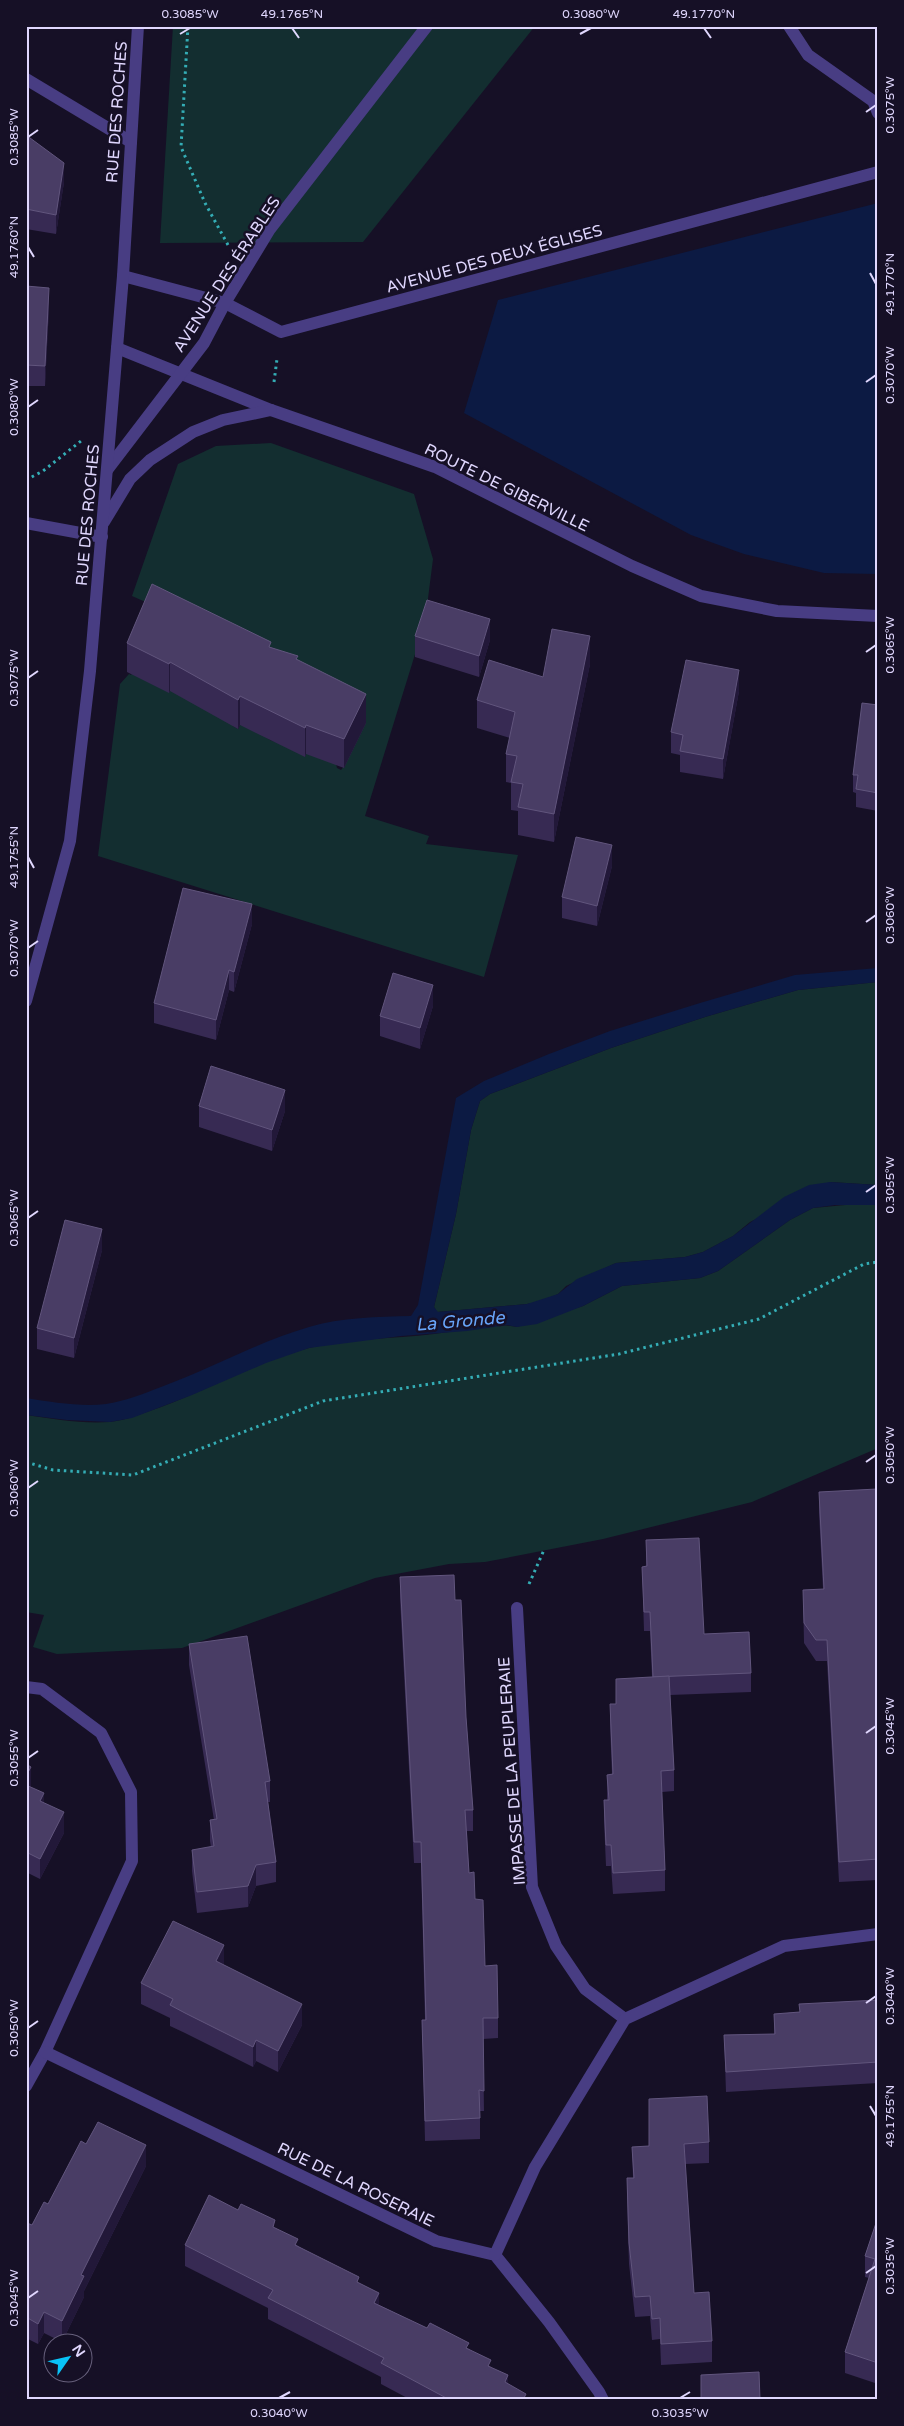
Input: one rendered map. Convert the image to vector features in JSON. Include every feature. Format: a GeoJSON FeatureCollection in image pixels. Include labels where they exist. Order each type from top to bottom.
{"type":"FeatureCollection","features":[{"type":"Feature","properties":{"kind":"street","name":"RUE DES ROCHES"},"geometry":{"type":"LineString","coordinates":[[26,1001],[70,841],[90,671],[117,348],[138,26]]}},
{"type":"Feature","properties":{"kind":"street","name":"AVENUE DES ÉRABLES"},"geometry":{"type":"LineString","coordinates":[[107,470],[204,343],[225,303],[270,229],[427,26]]}},
{"type":"Feature","properties":{"kind":"street"},"geometry":{"type":"LineString","coordinates":[[789,26],[808,55],[873,101],[878,113]]}},
{"type":"Feature","properties":{"kind":"street"},"geometry":{"type":"LineString","coordinates":[[26,79],[131,142]]}},
{"type":"Feature","properties":{"kind":"street","name":"AVENUE DES DEUX ÉGLISES"},"geometry":{"type":"LineString","coordinates":[[281,332],[878,172]]}},
{"type":"Feature","properties":{"kind":"street"},"geometry":{"type":"LineString","coordinates":[[122,276],[225,303],[281,332]]}},
{"type":"Feature","properties":{"kind":"street","name":"ROUTE DE GIBERVILLE"},"geometry":{"type":"LineString","coordinates":[[117,348],[271,410],[435,467],[632,566],[701,596],[778,611],[878,616]]}},
{"type":"Feature","properties":{"kind":"street"},"geometry":{"type":"LineString","coordinates":[[102,524],[130,479],[150,460],[193,432],[223,420],[271,410]]}},
{"type":"Feature","properties":{"kind":"street"},"geometry":{"type":"LineString","coordinates":[[26,523],[102,537]]}},
{"type":"Feature","properties":{"kind":"street","name":"IMPASSE DE LA PEUPLERAIE"},"geometry":{"type":"LineString","coordinates":[[517,1608],[532,1887],[556,1946],[585,1989],[625,2019]]}},
{"type":"Feature","properties":{"kind":"street"},"geometry":{"type":"LineString","coordinates":[[26,1687],[42,1689],[102,1733],[132,1792],[132,1861],[44,2052],[26,2086]]}},
{"type":"Feature","properties":{"kind":"street"},"geometry":{"type":"LineString","coordinates":[[602,2400],[599,2392],[549,2322],[495,2255],[535,2167],[625,2019],[784,1946],[878,1934]]}},
{"type":"Feature","properties":{"kind":"street","name":"RUE DE LA ROSERAIE"},"geometry":{"type":"LineString","coordinates":[[44,2052],[436,2241],[495,2255]]}},
{"type":"Feature","properties":{"kind":"path"},"geometry":{"type":"LineString","coordinates":[[188,26],[182,148],[205,203],[236,258],[245,269]]}},
{"type":"Feature","properties":{"kind":"path"},"geometry":{"type":"LineString","coordinates":[[271,410],[281,332]]}},
{"type":"Feature","properties":{"kind":"path"},"geometry":{"type":"LineString","coordinates":[[26,480],[43,471],[76,445],[112,410]]}},
{"type":"Feature","properties":{"kind":"path"},"geometry":{"type":"LineString","coordinates":[[26,1462],[53,1470],[132,1475],[323,1401],[620,1354],[759,1319],[864,1264],[878,1262]]}},
{"type":"Feature","properties":{"kind":"path"},"geometry":{"type":"LineString","coordinates":[[517,1608],[544,1550]]}},
{"type":"Feature","properties":{"kind":"green space"},"geometry":{"type":"Polygon","coordinates":[[[173,26],[535,26],[363,242],[160,243],[173,26]]]}},
{"type":"Feature","properties":{"kind":"green space"},"geometry":{"type":"Polygon","coordinates":[[[271,443],[414,494],[433,559],[425,622],[365,816],[429,836],[426,844],[518,855],[484,977],[98,856],[120,684],[134,671],[235,721],[233,726],[238,729],[242,722],[270,740],[336,764],[337,768],[341,770],[346,764],[159,608],[132,596],[178,464],[216,446],[271,443]]]}},
{"type":"Feature","properties":{"kind":"green space"},"geometry":{"type":"Polygon","coordinates":[[[878,982],[878,1185],[830,1182],[750,1222],[733,1236],[703,1252],[685,1257],[616,1263],[566,1286],[558,1294],[542,1301],[437,1312],[434,1307],[456,1214],[471,1130],[480,1101],[490,1094],[611,1048],[705,1017],[798,990],[878,982]]]}},
{"type":"Feature","properties":{"kind":"green space"},"geometry":{"type":"Polygon","coordinates":[[[867,1203],[878,1205],[878,1448],[752,1502],[603,1539],[485,1562],[449,1564],[375,1578],[182,1648],[57,1654],[33,1647],[44,1615],[26,1612],[26,1415],[78,1422],[116,1421],[161,1407],[271,1360],[309,1348],[355,1340],[434,1334],[487,1326],[517,1327],[583,1306],[622,1286],[700,1278],[718,1271],[790,1220],[813,1208],[867,1203]]]}},
{"type":"Feature","properties":{"kind":"water"},"geometry":{"type":"Polygon","coordinates":[[[878,203],[878,574],[824,573],[744,554],[691,535],[464,413],[498,300],[878,203]]]}},
{"type":"Feature","properties":{"kind":"water","name":"La Gronde"},"geometry":{"type":"Polygon","coordinates":[[[878,968],[878,982],[798,990],[705,1017],[611,1048],[490,1094],[480,1101],[471,1130],[456,1214],[434,1307],[438,1312],[527,1304],[558,1294],[577,1279],[616,1263],[685,1257],[703,1252],[733,1236],[784,1197],[809,1185],[830,1182],[878,1185],[878,1205],[835,1205],[813,1208],[790,1220],[718,1271],[700,1278],[622,1286],[583,1306],[537,1324],[517,1327],[507,1325],[467,1331],[401,1336],[309,1348],[266,1363],[192,1395],[132,1418],[110,1422],[67,1420],[26,1415],[26,1398],[76,1404],[96,1405],[113,1403],[141,1395],[180,1380],[271,1340],[309,1327],[347,1319],[411,1316],[418,1305],[456,1098],[484,1081],[549,1054],[610,1031],[700,1003],[795,975],[878,968]]]}},
{"type":"Feature","properties":{"kind":"building"},"geometry":{"type":"Polygon","coordinates":[[[26,135],[64,163],[56,215],[26,209],[26,135]]]}},
{"type":"Feature","properties":{"kind":"building"},"geometry":{"type":"Polygon","coordinates":[[[26,286],[49,288],[45,366],[26,365],[26,286]]]}},
{"type":"Feature","properties":{"kind":"building"},"geometry":{"type":"Polygon","coordinates":[[[152,584],[271,642],[269,647],[298,656],[296,659],[366,694],[344,739],[306,725],[305,728],[240,696],[238,700],[170,662],[169,664],[127,643],[152,584]]]}},
{"type":"Feature","properties":{"kind":"building"},"geometry":{"type":"Polygon","coordinates":[[[427,600],[490,619],[479,656],[415,636],[427,600]]]}},
{"type":"Feature","properties":{"kind":"building"},"geometry":{"type":"Polygon","coordinates":[[[552,629],[590,636],[554,814],[518,807],[523,784],[511,782],[517,756],[506,754],[515,712],[477,700],[489,660],[543,677],[552,629]]]}},
{"type":"Feature","properties":{"kind":"building"},"geometry":{"type":"Polygon","coordinates":[[[686,660],[739,670],[723,759],[680,751],[683,735],[671,732],[686,660]]]}},
{"type":"Feature","properties":{"kind":"building"},"geometry":{"type":"Polygon","coordinates":[[[862,703],[878,705],[878,793],[856,789],[858,775],[853,775],[862,703]]]}},
{"type":"Feature","properties":{"kind":"building"},"geometry":{"type":"Polygon","coordinates":[[[576,837],[612,845],[597,906],[562,897],[576,837]]]}},
{"type":"Feature","properties":{"kind":"building"},"geometry":{"type":"Polygon","coordinates":[[[183,888],[252,904],[234,972],[229,970],[216,1020],[154,1003],[183,888]]]}},
{"type":"Feature","properties":{"kind":"building"},"geometry":{"type":"Polygon","coordinates":[[[393,973],[433,985],[420,1028],[380,1016],[393,973]]]}},
{"type":"Feature","properties":{"kind":"building"},"geometry":{"type":"Polygon","coordinates":[[[211,1066],[285,1090],[272,1130],[199,1106],[211,1066]]]}},
{"type":"Feature","properties":{"kind":"building"},"geometry":{"type":"Polygon","coordinates":[[[65,1220],[102,1229],[74,1338],[37,1328],[65,1220]]]}},
{"type":"Feature","properties":{"kind":"building"},"geometry":{"type":"Polygon","coordinates":[[[877,1489],[878,1859],[839,1862],[827,1640],[816,1640],[804,1623],[803,1590],[824,1589],[819,1492],[877,1489]]]}},
{"type":"Feature","properties":{"kind":"building"},"geometry":{"type":"Polygon","coordinates":[[[699,1538],[704,1634],[749,1632],[751,1673],[653,1677],[650,1612],[644,1612],[642,1567],[647,1566],[646,1540],[699,1538]]]}},
{"type":"Feature","properties":{"kind":"building"},"geometry":{"type":"Polygon","coordinates":[[[454,1575],[455,1600],[461,1600],[466,1717],[473,1810],[465,1810],[469,1873],[474,1872],[475,1899],[483,1900],[485,1966],[497,1965],[498,2018],[483,2018],[484,2091],[479,2090],[480,2118],[425,2121],[422,2020],[426,2020],[421,1842],[414,1842],[400,1577],[454,1575]]]}},
{"type":"Feature","properties":{"kind":"building"},"geometry":{"type":"Polygon","coordinates":[[[247,1636],[270,1781],[265,1782],[276,1862],[256,1865],[248,1886],[197,1892],[192,1850],[214,1846],[210,1820],[217,1819],[189,1644],[247,1636]]]}},
{"type":"Feature","properties":{"kind":"building"},"geometry":{"type":"Polygon","coordinates":[[[669,1676],[674,1770],[661,1771],[665,1870],[613,1873],[611,1845],[606,1845],[604,1800],[609,1800],[607,1775],[613,1774],[610,1704],[616,1704],[616,1679],[669,1676]]]}},
{"type":"Feature","properties":{"kind":"building"},"geometry":{"type":"Polygon","coordinates":[[[26,1764],[31,1767],[26,1776],[26,1764]]]}},
{"type":"Feature","properties":{"kind":"building"},"geometry":{"type":"Polygon","coordinates":[[[26,1785],[44,1793],[40,1801],[64,1812],[40,1859],[26,1852],[26,1785]]]}},
{"type":"Feature","properties":{"kind":"building"},"geometry":{"type":"Polygon","coordinates":[[[173,1921],[224,1945],[216,1961],[302,2004],[278,2051],[256,2040],[253,2047],[170,2005],[173,1999],[141,1983],[173,1921]]]}},
{"type":"Feature","properties":{"kind":"building"},"geometry":{"type":"Polygon","coordinates":[[[878,2000],[878,2062],[726,2072],[724,2035],[775,2034],[774,2014],[800,2012],[799,2004],[878,2000]]]}},
{"type":"Feature","properties":{"kind":"building"},"geometry":{"type":"Polygon","coordinates":[[[707,2096],[709,2142],[684,2144],[694,2293],[709,2292],[712,2341],[661,2344],[660,2318],[652,2319],[650,2296],[635,2297],[629,2243],[627,2178],[634,2178],[632,2147],[649,2146],[649,2099],[707,2096]]]}},
{"type":"Feature","properties":{"kind":"building"},"geometry":{"type":"Polygon","coordinates":[[[98,2122],[146,2145],[81,2275],[84,2276],[62,2321],[44,2312],[38,2324],[26,2317],[26,2224],[32,2225],[44,2202],[48,2204],[81,2141],[86,2144],[98,2122]]]}},
{"type":"Feature","properties":{"kind":"building"},"geometry":{"type":"Polygon","coordinates":[[[209,2195],[238,2210],[241,2204],[275,2220],[273,2227],[298,2239],[295,2245],[359,2277],[357,2282],[379,2293],[374,2303],[427,2328],[430,2323],[469,2343],[466,2348],[491,2360],[488,2366],[508,2375],[505,2382],[526,2394],[523,2400],[450,2400],[381,2363],[384,2358],[268,2298],[273,2290],[185,2245],[209,2195]]]}},
{"type":"Feature","properties":{"kind":"building"},"geometry":{"type":"Polygon","coordinates":[[[878,2217],[878,2363],[845,2352],[875,2259],[865,2256],[878,2217]]]}},
{"type":"Feature","properties":{"kind":"building"},"geometry":{"type":"Polygon","coordinates":[[[759,2372],[760,2400],[701,2400],[701,2375],[759,2372]]]}}]}
